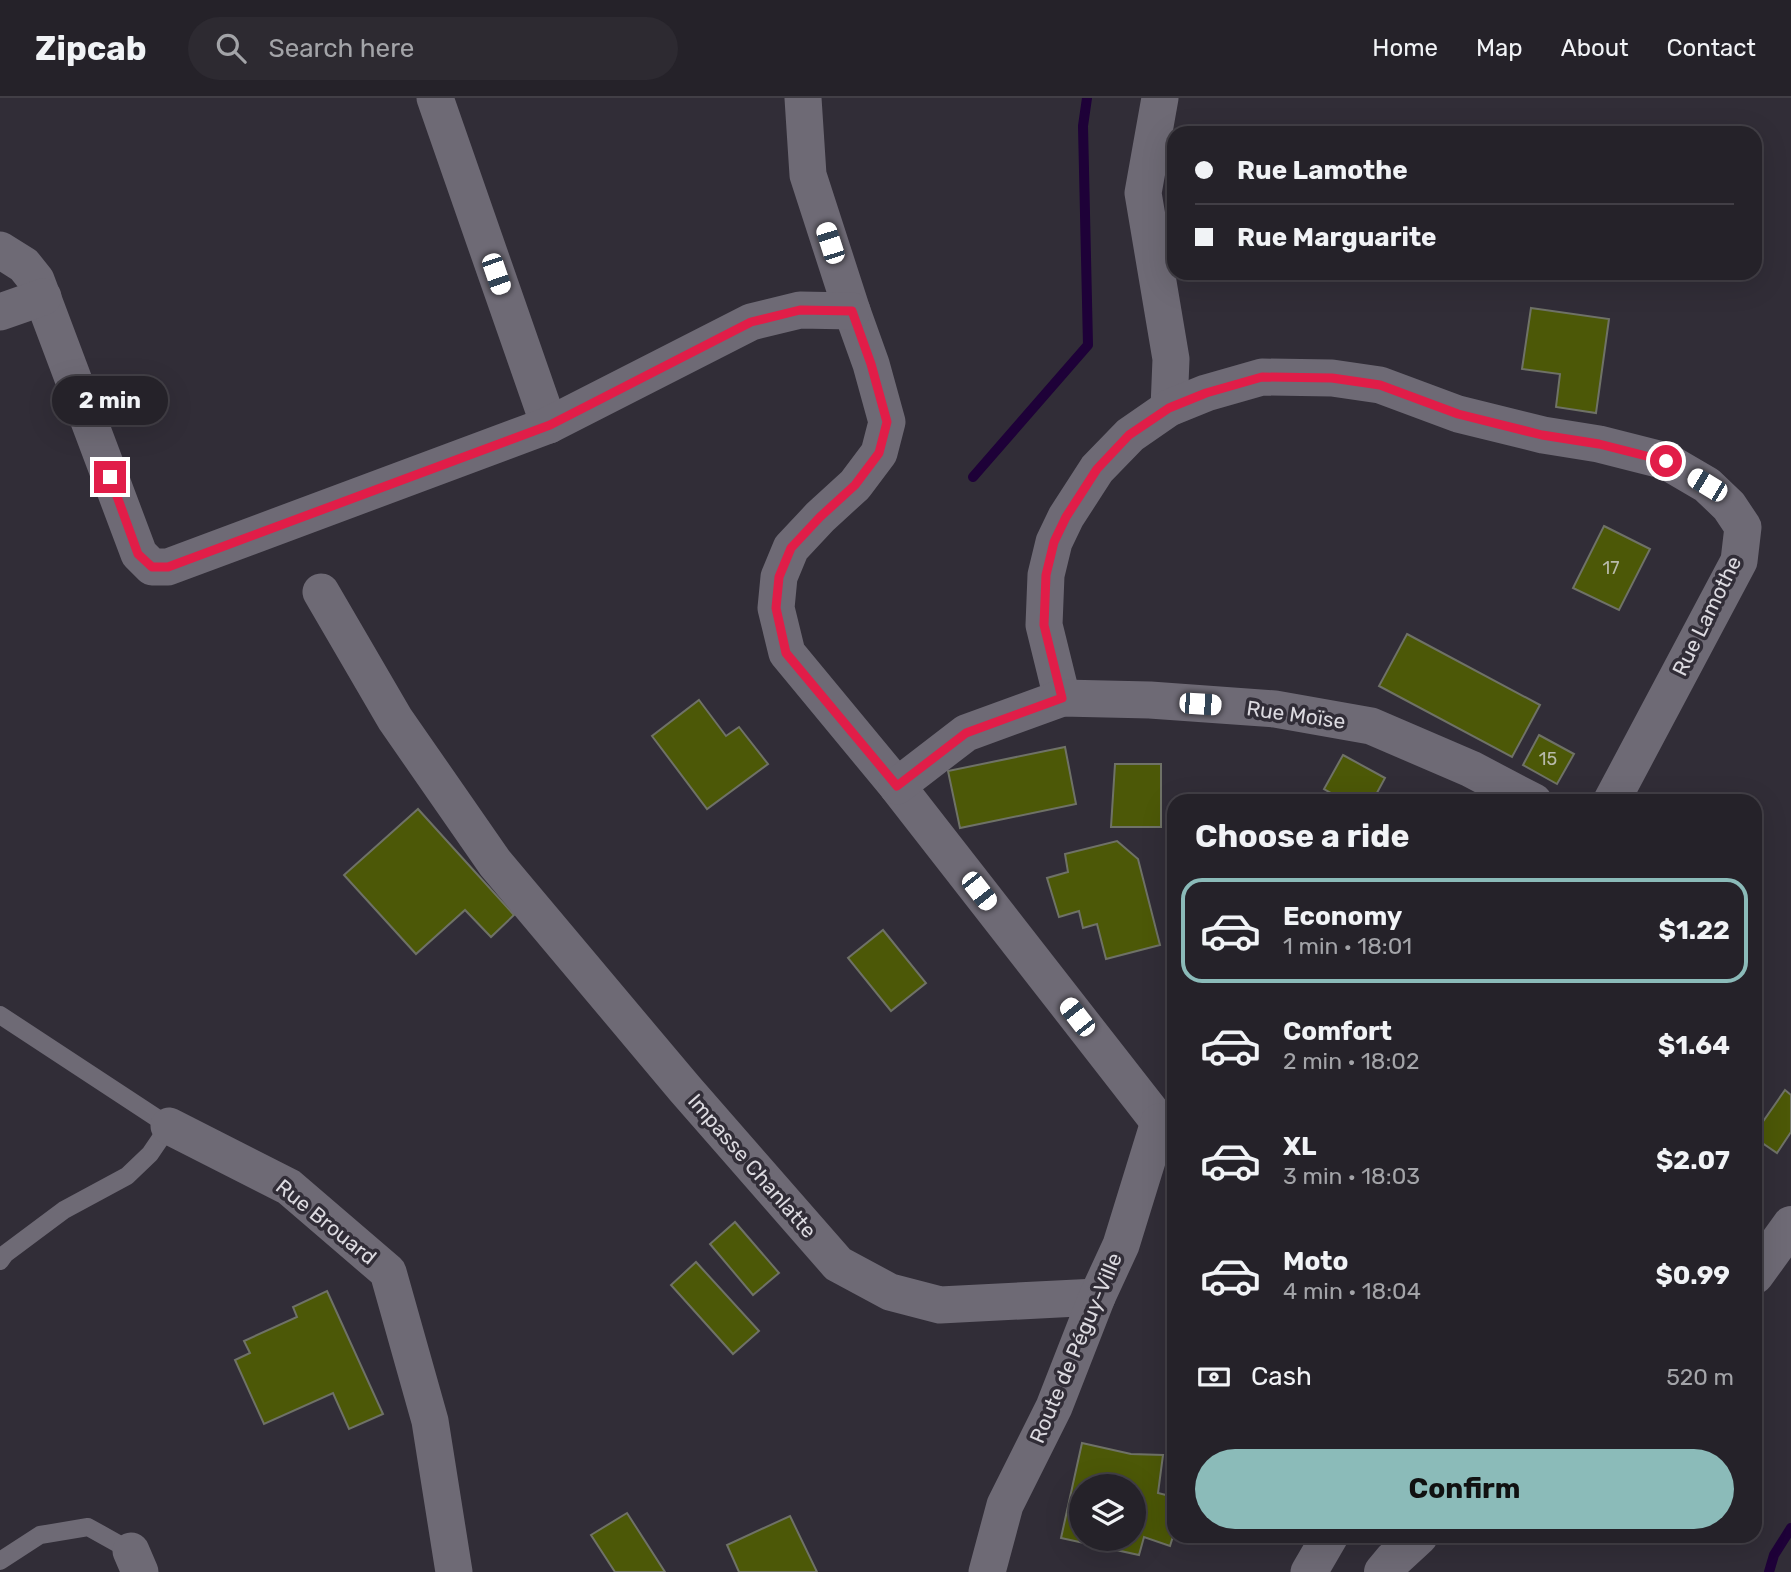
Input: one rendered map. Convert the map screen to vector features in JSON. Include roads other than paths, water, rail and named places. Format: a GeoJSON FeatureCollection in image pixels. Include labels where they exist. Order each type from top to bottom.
{"type":"FeatureCollection","features":[{"type":"Feature","properties":{"kind":"street"},"geometry":{"type":"LineString","coordinates":[[435,98],[550,425]]}},
{"type":"Feature","properties":{"kind":"street"},"geometry":{"type":"LineString","coordinates":[[803,98],[808,175],[871,364],[887,422],[879,453],[855,485],[791,548],[779,577],[776,608],[786,653],[1167,1120]]}},
{"type":"Feature","properties":{"kind":"street"},"geometry":{"type":"LineString","coordinates":[[1160,98],[1143,193],[1171,359],[1169,408]]}},
{"type":"Feature","properties":{"kind":"street"},"geometry":{"type":"LineString","coordinates":[[0,250],[24,265],[36,280],[138,554],[152,567],[168,567],[550,425],[751,322],[800,310],[852,311]]}},
{"type":"Feature","properties":{"kind":"street"},"geometry":{"type":"LineString","coordinates":[[0,312],[43,297]]}},
{"type":"Feature","properties":{"kind":"street","name":"Rue Lamothe"},"geometry":{"type":"LineString","coordinates":[[1062,698],[1044,625],[1046,575],[1054,542],[1066,517],[1097,469],[1129,435],[1169,408],[1206,393],[1262,377],[1332,378],[1380,385],[1458,414],[1666,461],[1707,485],[1729,506],[1743,527],[1739,561],[1615,794]]}},
{"type":"Feature","properties":{"kind":"street","name":"Impasse Chanlatte"},"geometry":{"type":"LineString","coordinates":[[321,592],[395,719],[495,863],[685,1089],[838,1264],[890,1292],[940,1305],[1097,1297]]}},
{"type":"Feature","properties":{"kind":"street","name":"Rue Moïse"},"geometry":{"type":"LineString","coordinates":[[897,786],[966,733],[1062,698],[1150,700],[1275,709],[1371,726],[1471,769],[1519,794]]}},
{"type":"Feature","properties":{"kind":"street","name":"Route de Péguy-Ville"},"geometry":{"type":"LineString","coordinates":[[987,1572],[1005,1505],[1054,1407],[1097,1297],[1121,1245],[1167,1120]]}},
{"type":"Feature","properties":{"kind":"street","name":"Rue Brouard"},"geometry":{"type":"LineString","coordinates":[[169,1126],[289,1187],[388,1272],[430,1421],[454,1572]]}},
{"type":"Feature","properties":{"kind":"street"},"geometry":{"type":"LineString","coordinates":[[1762,1265],[1791,1225]]}},
{"type":"Feature","properties":{"kind":"street"},"geometry":{"type":"LineString","coordinates":[[1309,1572],[1326,1543]]}},
{"type":"Feature","properties":{"kind":"street"},"geometry":{"type":"LineString","coordinates":[[1383,1572],[1411,1543]]}},
{"type":"Feature","properties":{"kind":"lane","name":"Rue Brouard"},"geometry":{"type":"LineString","coordinates":[[0,1015],[169,1126]]}},
{"type":"Feature","properties":{"kind":"lane"},"geometry":{"type":"LineString","coordinates":[[0,1261],[5,1254],[64,1210],[127,1175],[150,1154],[169,1126]]}},
{"type":"Feature","properties":{"kind":"lane"},"geometry":{"type":"LineString","coordinates":[[0,1561],[40,1535],[88,1527],[135,1562]]}},
{"type":"Feature","properties":{"kind":"waterway"},"geometry":{"type":"LineString","coordinates":[[973,477],[1088,345],[1083,126],[1087,98]]}},
{"type":"Feature","properties":{"kind":"waterway"},"geometry":{"type":"LineString","coordinates":[[1769,1572],[1774,1555],[1791,1528]]}}]}
